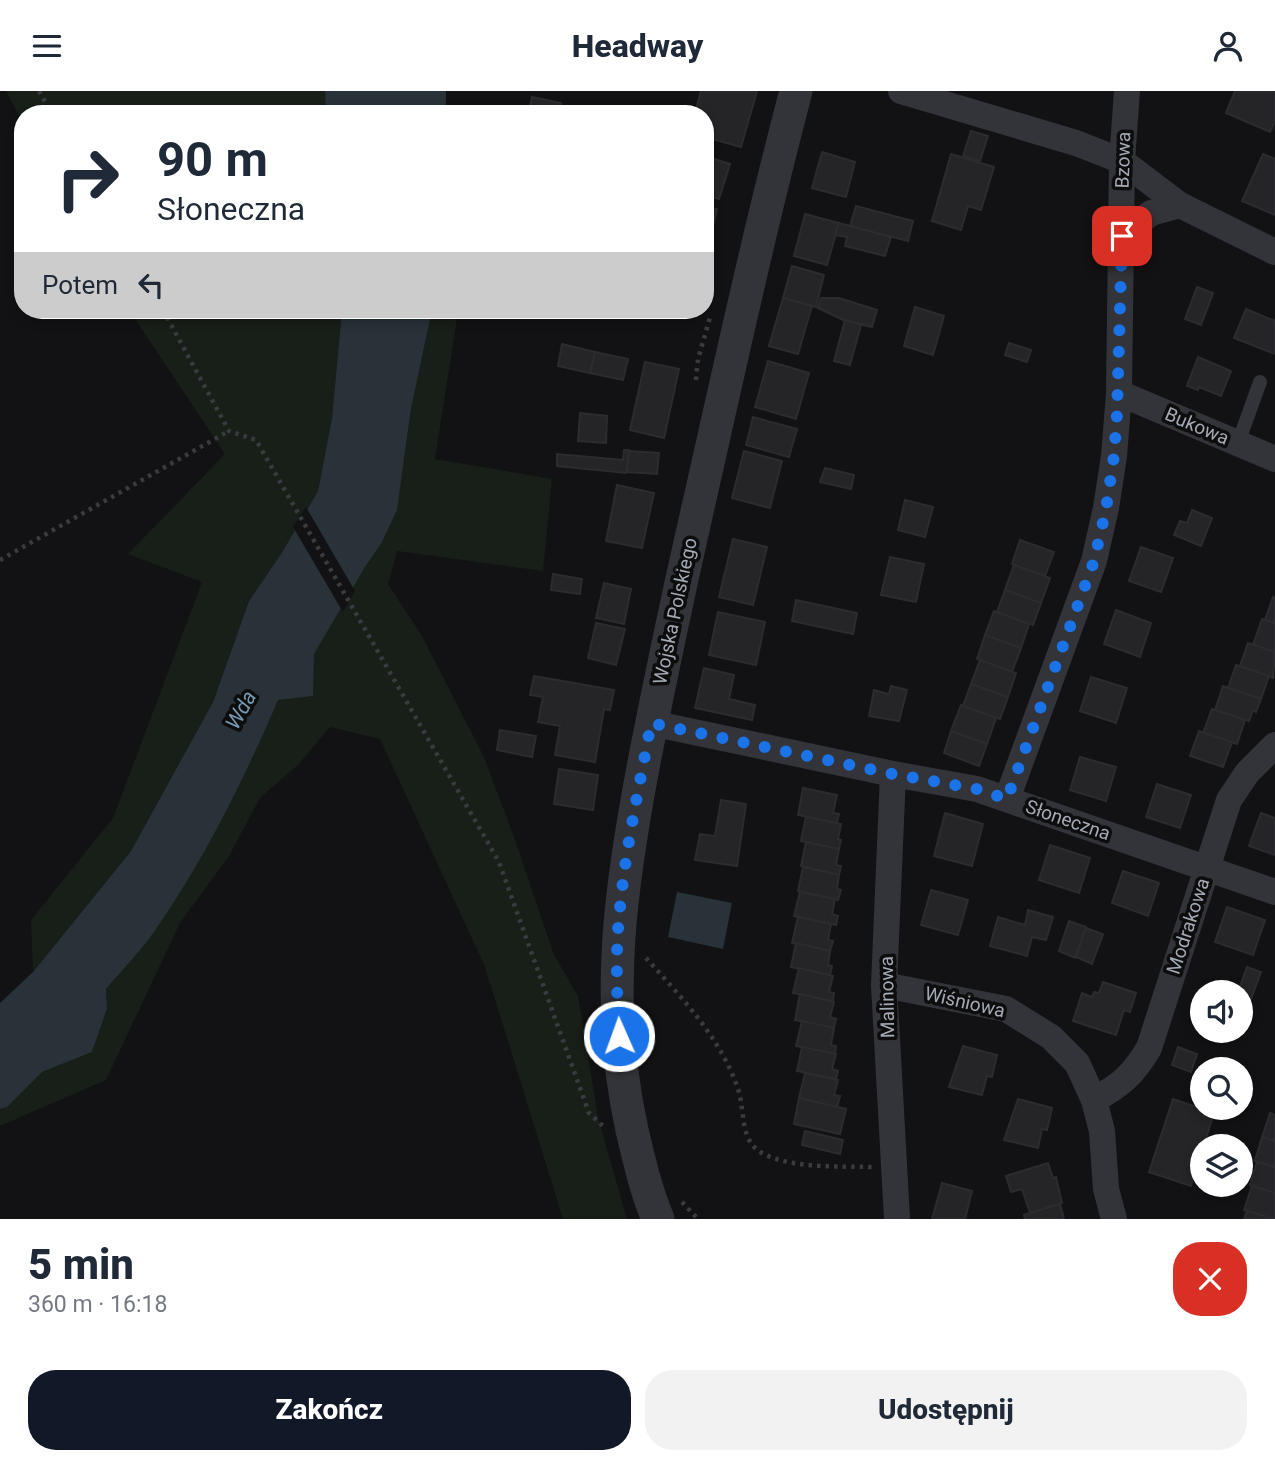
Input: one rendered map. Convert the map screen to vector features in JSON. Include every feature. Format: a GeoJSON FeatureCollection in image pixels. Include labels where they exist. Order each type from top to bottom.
{"type":"FeatureCollection","features":[{"type":"Feature","properties":{"kind":"street","name":"Wojska Polskiego"},"geometry":{"type":"LineString","coordinates":[[665,1209],[638,1156],[624,1095],[620,1059],[616,966],[627,847],[651,723],[737,332],[796,91]]}},
{"type":"Feature","properties":{"kind":"street"},"geometry":{"type":"LineString","coordinates":[[901,91],[1076,143],[1122,160],[1180,205],[1275,252]]}},
{"type":"Feature","properties":{"kind":"street","name":"Bzowa"},"geometry":{"type":"LineString","coordinates":[[1007,799],[1094,561],[1114,456],[1118,393],[1122,160],[1127,91]]}},
{"type":"Feature","properties":{"kind":"street"},"geometry":{"type":"LineString","coordinates":[[1122,236],[1151,213],[1180,205]]}},
{"type":"Feature","properties":{"kind":"street","name":"Bukowa"},"geometry":{"type":"LineString","coordinates":[[1118,393],[1275,459]]}},
{"type":"Feature","properties":{"kind":"street","name":"Słoneczna"},"geometry":{"type":"LineString","coordinates":[[651,723],[977,789],[1275,892]]}},
{"type":"Feature","properties":{"kind":"street","name":"Modrakowa"},"geometry":{"type":"LineString","coordinates":[[1094,1100],[1118,1086],[1135,1071],[1149,1048],[1229,800],[1247,773],[1275,745]]}},
{"type":"Feature","properties":{"kind":"street","name":"Malinowa"},"geometry":{"type":"LineString","coordinates":[[893,774],[884,985],[897,1219]]}},
{"type":"Feature","properties":{"kind":"street","name":"Wiśniowa"},"geometry":{"type":"LineString","coordinates":[[884,985],[1006,1009],[1051,1037],[1077,1063],[1094,1100],[1102,1131],[1106,1189],[1114,1219]]}},
{"type":"Feature","properties":{"kind":"lane"},"geometry":{"type":"LineString","coordinates":[[1238,443],[1260,382]]}},
{"type":"Feature","properties":{"kind":"path"},"geometry":{"type":"LineString","coordinates":[[168,319],[229,431],[256,440],[499,862],[589,1113],[612,1134]]}},
{"type":"Feature","properties":{"kind":"path"},"geometry":{"type":"LineString","coordinates":[[0,560],[229,431]]}},
{"type":"Feature","properties":{"kind":"path"},"geometry":{"type":"LineString","coordinates":[[645,957],[720,1048],[739,1090],[745,1135],[764,1154],[807,1164],[895,1168]]}},
{"type":"Feature","properties":{"kind":"path"},"geometry":{"type":"LineString","coordinates":[[665,1209],[683,1203],[698,1219]]}},
{"type":"Feature","properties":{"kind":"shaded area"},"geometry":{"type":"Polygon","coordinates":[[[6,91],[325,91],[326,105],[14,105],[6,91]]]}},
{"type":"Feature","properties":{"kind":"shaded area"},"geometry":{"type":"Polygon","coordinates":[[[135,319],[341,319],[332,418],[318,491],[281,554],[249,601],[213,702],[131,851],[33,972],[31,920],[113,818],[202,582],[128,554],[225,454],[135,319]]]}},
{"type":"Feature","properties":{"kind":"shaded area"},"geometry":{"type":"Polygon","coordinates":[[[430,319],[457,319],[435,459],[552,479],[543,571],[397,551],[388,584],[422,636],[484,757],[554,955],[578,996],[598,1117],[627,1219],[563,1219],[485,967],[380,739],[330,727],[299,764],[260,798],[229,856],[180,923],[106,1080],[0,1126],[0,1109],[7,1107],[42,1072],[92,1052],[107,1009],[106,989],[149,939],[189,877],[252,759],[278,699],[313,696],[313,654],[381,544],[404,462],[411,409],[430,319]]]}},
{"type":"Feature","properties":{"kind":"water"},"geometry":{"type":"Polygon","coordinates":[[[325,91],[446,91],[446,105],[326,105],[325,91]]]}},
{"type":"Feature","properties":{"kind":"water","name":"Wda"},"geometry":{"type":"Polygon","coordinates":[[[341,319],[430,319],[411,409],[397,510],[381,544],[314,654],[313,696],[278,700],[237,789],[189,877],[149,939],[106,989],[107,1009],[92,1052],[42,1072],[7,1107],[0,1109],[0,1003],[33,972],[131,851],[213,702],[249,601],[281,554],[318,491],[332,418],[341,319]]]}},
{"type":"Feature","properties":{"kind":"water"},"geometry":{"type":"Polygon","coordinates":[[[677,892],[732,903],[723,949],[668,937],[677,892]]]}},
{"type":"Feature","properties":{"kind":"pier"},"geometry":{"type":"Polygon","coordinates":[[[306,507],[355,591],[343,612],[293,527],[306,507]]]}},
{"type":"Feature","properties":{"kind":"building"},"geometry":{"type":"Polygon","coordinates":[[[701,91],[757,91],[741,147],[714,140],[714,105],[697,105],[701,91]]]}},
{"type":"Feature","properties":{"kind":"building"},"geometry":{"type":"Polygon","coordinates":[[[1235,91],[1275,91],[1275,121],[1270,132],[1226,113],[1235,91]]]}},
{"type":"Feature","properties":{"kind":"building"},"geometry":{"type":"Polygon","coordinates":[[[532,97],[561,103],[561,105],[530,105],[532,97]]]}},
{"type":"Feature","properties":{"kind":"building"},"geometry":{"type":"Polygon","coordinates":[[[971,131],[988,136],[980,161],[963,156],[971,131]]]}},
{"type":"Feature","properties":{"kind":"building"},"geometry":{"type":"Polygon","coordinates":[[[822,152],[855,162],[846,197],[812,188],[822,152]]]}},
{"type":"Feature","properties":{"kind":"building"},"geometry":{"type":"Polygon","coordinates":[[[951,154],[994,167],[981,210],[968,206],[961,230],[932,221],[951,154]]]}},
{"type":"Feature","properties":{"kind":"building"},"geometry":{"type":"Polygon","coordinates":[[[1263,154],[1275,159],[1275,215],[1242,201],[1263,154]]]}},
{"type":"Feature","properties":{"kind":"building"},"geometry":{"type":"Polygon","coordinates":[[[714,159],[730,164],[719,199],[714,198],[714,159]]]}},
{"type":"Feature","properties":{"kind":"building"},"geometry":{"type":"Polygon","coordinates":[[[856,206],[913,221],[908,241],[850,226],[856,206]]]}},
{"type":"Feature","properties":{"kind":"building"},"geometry":{"type":"Polygon","coordinates":[[[805,214],[839,223],[827,265],[794,256],[805,214]]]}},
{"type":"Feature","properties":{"kind":"building"},"geometry":{"type":"Polygon","coordinates":[[[839,223],[891,237],[885,256],[845,246],[847,237],[835,235],[839,223]]]}},
{"type":"Feature","properties":{"kind":"building"},"geometry":{"type":"Polygon","coordinates":[[[792,266],[824,275],[816,307],[783,298],[792,266]]]}},
{"type":"Feature","properties":{"kind":"building"},"geometry":{"type":"Polygon","coordinates":[[[1197,287],[1213,293],[1201,325],[1185,319],[1197,287]]]}},
{"type":"Feature","properties":{"kind":"building"},"geometry":{"type":"Polygon","coordinates":[[[783,298],[812,306],[798,354],[769,346],[783,298]]]}},
{"type":"Feature","properties":{"kind":"building"},"geometry":{"type":"Polygon","coordinates":[[[821,298],[839,298],[877,310],[872,327],[843,320],[818,308],[821,298]]]}},
{"type":"Feature","properties":{"kind":"building"},"geometry":{"type":"Polygon","coordinates":[[[915,307],[944,316],[933,355],[904,346],[915,307]]]}},
{"type":"Feature","properties":{"kind":"building"},"geometry":{"type":"Polygon","coordinates":[[[1246,309],[1275,321],[1275,354],[1234,338],[1246,309]]]}},
{"type":"Feature","properties":{"kind":"building"},"geometry":{"type":"Polygon","coordinates":[[[845,320],[861,325],[850,365],[834,361],[845,320]]]}},
{"type":"Feature","properties":{"kind":"building"},"geometry":{"type":"Polygon","coordinates":[[[1009,343],[1031,350],[1027,362],[1005,355],[1009,343]]]}},
{"type":"Feature","properties":{"kind":"building"},"geometry":{"type":"Polygon","coordinates":[[[562,344],[595,352],[590,373],[558,366],[562,344]]]}},
{"type":"Feature","properties":{"kind":"building"},"geometry":{"type":"Polygon","coordinates":[[[595,352],[628,359],[623,380],[590,373],[595,352]]]}},
{"type":"Feature","properties":{"kind":"building"},"geometry":{"type":"Polygon","coordinates":[[[1198,357],[1231,371],[1221,396],[1199,387],[1198,390],[1187,386],[1198,357]]]}},
{"type":"Feature","properties":{"kind":"building"},"geometry":{"type":"Polygon","coordinates":[[[768,361],[809,373],[796,419],[755,407],[768,361]]]}},
{"type":"Feature","properties":{"kind":"building"},"geometry":{"type":"Polygon","coordinates":[[[645,362],[679,369],[664,438],[630,430],[645,362]]]}},
{"type":"Feature","properties":{"kind":"building"},"geometry":{"type":"Polygon","coordinates":[[[580,413],[607,416],[606,443],[578,441],[580,413]]]}},
{"type":"Feature","properties":{"kind":"building"},"geometry":{"type":"Polygon","coordinates":[[[753,417],[797,429],[789,457],[746,445],[753,417]]]}},
{"type":"Feature","properties":{"kind":"building"},"geometry":{"type":"Polygon","coordinates":[[[624,450],[629,450],[626,473],[557,466],[557,454],[623,460],[624,450]]]}},
{"type":"Feature","properties":{"kind":"building"},"geometry":{"type":"Polygon","coordinates":[[[629,451],[659,453],[657,474],[627,472],[629,451]]]}},
{"type":"Feature","properties":{"kind":"building"},"geometry":{"type":"Polygon","coordinates":[[[744,451],[782,461],[770,508],[732,498],[744,451]]]}},
{"type":"Feature","properties":{"kind":"building"},"geometry":{"type":"Polygon","coordinates":[[[825,468],[854,475],[851,489],[820,482],[825,468]]]}},
{"type":"Feature","properties":{"kind":"building"},"geometry":{"type":"Polygon","coordinates":[[[617,485],[654,493],[642,548],[606,541],[617,485]]]}},
{"type":"Feature","properties":{"kind":"building"},"geometry":{"type":"Polygon","coordinates":[[[905,500],[933,507],[925,537],[898,530],[905,500]]]}},
{"type":"Feature","properties":{"kind":"building"},"geometry":{"type":"Polygon","coordinates":[[[1192,510],[1212,518],[1201,546],[1174,535],[1180,521],[1187,523],[1192,510]]]}},
{"type":"Feature","properties":{"kind":"building"},"geometry":{"type":"Polygon","coordinates":[[[733,539],[767,547],[753,605],[719,597],[733,539]]]}},
{"type":"Feature","properties":{"kind":"building"},"geometry":{"type":"Polygon","coordinates":[[[1020,540],[1054,552],[1045,576],[1012,564],[1020,540]]]}},
{"type":"Feature","properties":{"kind":"building"},"geometry":{"type":"Polygon","coordinates":[[[1141,547],[1173,558],[1161,592],[1129,581],[1141,547]]]}},
{"type":"Feature","properties":{"kind":"building"},"geometry":{"type":"Polygon","coordinates":[[[890,557],[924,564],[916,602],[881,595],[890,557]]]}},
{"type":"Feature","properties":{"kind":"building"},"geometry":{"type":"Polygon","coordinates":[[[1014,565],[1050,578],[1041,603],[1005,590],[1014,565]]]}},
{"type":"Feature","properties":{"kind":"building"},"geometry":{"type":"Polygon","coordinates":[[[553,574],[582,579],[580,594],[551,590],[553,574]]]}},
{"type":"Feature","properties":{"kind":"building"},"geometry":{"type":"Polygon","coordinates":[[[604,583],[631,589],[624,624],[596,618],[604,583]]]}},
{"type":"Feature","properties":{"kind":"building"},"geometry":{"type":"Polygon","coordinates":[[[1005,590],[1041,603],[1033,625],[997,612],[1005,590]]]}},
{"type":"Feature","properties":{"kind":"building"},"geometry":{"type":"Polygon","coordinates":[[[1273,597],[1275,598],[1275,623],[1265,620],[1273,597]]]}},
{"type":"Feature","properties":{"kind":"building"},"geometry":{"type":"Polygon","coordinates":[[[796,600],[857,613],[853,634],[792,621],[796,600]]]}},
{"type":"Feature","properties":{"kind":"building"},"geometry":{"type":"Polygon","coordinates":[[[1116,610],[1151,623],[1140,657],[1104,644],[1116,610]]]}},
{"type":"Feature","properties":{"kind":"building"},"geometry":{"type":"Polygon","coordinates":[[[994,611],[1029,624],[1021,648],[985,635],[994,611]]]}},
{"type":"Feature","properties":{"kind":"building"},"geometry":{"type":"Polygon","coordinates":[[[718,612],[765,622],[756,665],[709,655],[718,612]]]}},
{"type":"Feature","properties":{"kind":"building"},"geometry":{"type":"Polygon","coordinates":[[[1262,619],[1275,623],[1275,652],[1253,645],[1262,619]]]}},
{"type":"Feature","properties":{"kind":"building"},"geometry":{"type":"Polygon","coordinates":[[[596,623],[625,629],[616,665],[588,658],[596,623]]]}},
{"type":"Feature","properties":{"kind":"building"},"geometry":{"type":"Polygon","coordinates":[[[985,635],[1021,648],[1012,672],[977,659],[985,635]]]}},
{"type":"Feature","properties":{"kind":"building"},"geometry":{"type":"Polygon","coordinates":[[[1248,643],[1275,652],[1273,678],[1240,666],[1248,643]]]}},
{"type":"Feature","properties":{"kind":"building"},"geometry":{"type":"Polygon","coordinates":[[[980,660],[1016,673],[1008,697],[971,684],[980,660]]]}},
{"type":"Feature","properties":{"kind":"building"},"geometry":{"type":"Polygon","coordinates":[[[1236,665],[1269,676],[1261,699],[1228,688],[1236,665]]]}},
{"type":"Feature","properties":{"kind":"building"},"geometry":{"type":"Polygon","coordinates":[[[704,668],[734,675],[729,699],[755,705],[752,720],[695,708],[704,668]]]}},
{"type":"Feature","properties":{"kind":"building"},"geometry":{"type":"Polygon","coordinates":[[[534,676],[614,690],[610,710],[604,709],[595,762],[555,755],[560,726],[538,722],[543,697],[530,695],[534,676]]]}},
{"type":"Feature","properties":{"kind":"building"},"geometry":{"type":"Polygon","coordinates":[[[1091,677],[1127,688],[1116,723],[1080,711],[1091,677]]]}},
{"type":"Feature","properties":{"kind":"building"},"geometry":{"type":"Polygon","coordinates":[[[971,684],[1008,697],[1000,719],[963,706],[971,684]]]}},
{"type":"Feature","properties":{"kind":"building"},"geometry":{"type":"Polygon","coordinates":[[[891,686],[907,690],[899,721],[869,716],[874,690],[889,694],[891,686]]]}},
{"type":"Feature","properties":{"kind":"building"},"geometry":{"type":"Polygon","coordinates":[[[1223,686],[1261,699],[1249,721],[1215,710],[1223,686]]]}},
{"type":"Feature","properties":{"kind":"building"},"geometry":{"type":"Polygon","coordinates":[[[961,705],[996,718],[987,744],[951,731],[961,705]]]}},
{"type":"Feature","properties":{"kind":"building"},"geometry":{"type":"Polygon","coordinates":[[[1212,709],[1245,720],[1237,744],[1203,733],[1212,709]]]}},
{"type":"Feature","properties":{"kind":"building"},"geometry":{"type":"Polygon","coordinates":[[[500,730],[536,736],[532,757],[497,750],[500,730]]]}},
{"type":"Feature","properties":{"kind":"building"},"geometry":{"type":"Polygon","coordinates":[[[951,731],[987,744],[979,766],[944,753],[951,731]]]}},
{"type":"Feature","properties":{"kind":"building"},"geometry":{"type":"Polygon","coordinates":[[[1199,731],[1232,742],[1223,767],[1190,756],[1199,731]]]}},
{"type":"Feature","properties":{"kind":"building"},"geometry":{"type":"Polygon","coordinates":[[[1080,757],[1116,767],[1106,801],[1070,790],[1080,757]]]}},
{"type":"Feature","properties":{"kind":"building"},"geometry":{"type":"Polygon","coordinates":[[[559,769],[598,775],[593,810],[554,804],[559,769]]]}},
{"type":"Feature","properties":{"kind":"building"},"geometry":{"type":"Polygon","coordinates":[[[1157,784],[1191,795],[1180,828],[1146,817],[1157,784]]]}},
{"type":"Feature","properties":{"kind":"building"},"geometry":{"type":"Polygon","coordinates":[[[803,788],[837,795],[833,813],[839,814],[837,823],[798,815],[803,788]]]}},
{"type":"Feature","properties":{"kind":"building"},"geometry":{"type":"Polygon","coordinates":[[[721,800],[746,804],[737,866],[695,860],[700,834],[715,836],[721,800]]]}},
{"type":"Feature","properties":{"kind":"building"},"geometry":{"type":"Polygon","coordinates":[[[945,813],[983,824],[972,866],[934,856],[945,813]]]}},
{"type":"Feature","properties":{"kind":"building"},"geometry":{"type":"Polygon","coordinates":[[[1261,813],[1275,818],[1275,855],[1249,846],[1261,813]]]}},
{"type":"Feature","properties":{"kind":"building"},"geometry":{"type":"Polygon","coordinates":[[[806,817],[841,824],[839,849],[801,841],[806,817]]]}},
{"type":"Feature","properties":{"kind":"building"},"geometry":{"type":"Polygon","coordinates":[[[806,842],[839,849],[836,865],[841,866],[839,875],[801,866],[806,842]]]}},
{"type":"Feature","properties":{"kind":"building"},"geometry":{"type":"Polygon","coordinates":[[[1050,845],[1090,858],[1079,893],[1039,880],[1050,845]]]}},
{"type":"Feature","properties":{"kind":"building"},"geometry":{"type":"Polygon","coordinates":[[[803,867],[839,875],[837,889],[841,890],[838,900],[798,891],[803,867]]]}},
{"type":"Feature","properties":{"kind":"building"},"geometry":{"type":"Polygon","coordinates":[[[1123,871],[1159,883],[1148,916],[1112,903],[1123,871]]]}},
{"type":"Feature","properties":{"kind":"building"},"geometry":{"type":"Polygon","coordinates":[[[931,890],[968,900],[958,935],[921,925],[931,890]]]}},
{"type":"Feature","properties":{"kind":"building"},"geometry":{"type":"Polygon","coordinates":[[[800,892],[835,899],[832,914],[838,916],[836,925],[794,916],[800,892]]]}},
{"type":"Feature","properties":{"kind":"building"},"geometry":{"type":"Polygon","coordinates":[[[1227,907],[1265,920],[1253,955],[1215,942],[1227,907]]]}},
{"type":"Feature","properties":{"kind":"building"},"geometry":{"type":"Polygon","coordinates":[[[1028,910],[1053,917],[1046,940],[1032,937],[1027,956],[990,946],[998,917],[1025,925],[1028,910]]]}},
{"type":"Feature","properties":{"kind":"building"},"geometry":{"type":"Polygon","coordinates":[[[798,917],[831,924],[828,940],[833,941],[830,951],[792,943],[798,917]]]}},
{"type":"Feature","properties":{"kind":"building"},"geometry":{"type":"Polygon","coordinates":[[[1069,921],[1086,927],[1075,958],[1059,951],[1069,921]]]}},
{"type":"Feature","properties":{"kind":"building"},"geometry":{"type":"Polygon","coordinates":[[[1086,928],[1103,934],[1092,964],[1076,957],[1086,928]]]}},
{"type":"Feature","properties":{"kind":"building"},"geometry":{"type":"Polygon","coordinates":[[[796,943],[830,951],[830,975],[791,967],[796,943]]]}},
{"type":"Feature","properties":{"kind":"building"},"geometry":{"type":"Polygon","coordinates":[[[1247,967],[1261,972],[1253,994],[1253,980],[1242,980],[1247,967]]]}},
{"type":"Feature","properties":{"kind":"building"},"geometry":{"type":"Polygon","coordinates":[[[799,968],[833,976],[829,992],[834,993],[833,1001],[793,993],[799,968]]]}},
{"type":"Feature","properties":{"kind":"building"},"geometry":{"type":"Polygon","coordinates":[[[1103,982],[1136,993],[1130,1012],[1124,1010],[1116,1035],[1073,1021],[1082,993],[1092,997],[1094,992],[1099,993],[1103,982]]]}},
{"type":"Feature","properties":{"kind":"building"},"geometry":{"type":"Polygon","coordinates":[[[800,994],[834,1002],[830,1017],[836,1019],[834,1028],[795,1020],[800,994]]]}},
{"type":"Feature","properties":{"kind":"building"},"geometry":{"type":"Polygon","coordinates":[[[802,1021],[834,1028],[831,1045],[836,1046],[835,1054],[796,1046],[802,1021]]]}},
{"type":"Feature","properties":{"kind":"building"},"geometry":{"type":"Polygon","coordinates":[[[963,1046],[997,1055],[992,1077],[987,1076],[982,1095],[949,1087],[963,1046]]]}},
{"type":"Feature","properties":{"kind":"building"},"geometry":{"type":"Polygon","coordinates":[[[802,1047],[836,1054],[832,1069],[838,1071],[836,1079],[797,1071],[802,1047]]]}},
{"type":"Feature","properties":{"kind":"building"},"geometry":{"type":"Polygon","coordinates":[[[1178,1047],[1197,1054],[1196,1057],[1190,1057],[1190,1072],[1172,1065],[1178,1047]]]}},
{"type":"Feature","properties":{"kind":"building"},"geometry":{"type":"Polygon","coordinates":[[[805,1073],[838,1080],[834,1095],[840,1096],[837,1107],[799,1098],[805,1073]]]}},
{"type":"Feature","properties":{"kind":"building"},"geometry":{"type":"Polygon","coordinates":[[[799,1098],[846,1109],[840,1134],[794,1124],[799,1098]]]}},
{"type":"Feature","properties":{"kind":"building"},"geometry":{"type":"Polygon","coordinates":[[[1018,1099],[1052,1108],[1047,1130],[1042,1129],[1038,1148],[1004,1140],[1018,1099]]]}},
{"type":"Feature","properties":{"kind":"building"},"geometry":{"type":"Polygon","coordinates":[[[1173,1099],[1190,1105],[1190,1120],[1212,1120],[1207,1134],[1190,1134],[1190,1186],[1149,1172],[1173,1099]]]}},
{"type":"Feature","properties":{"kind":"building"},"geometry":{"type":"Polygon","coordinates":[[[1270,1113],[1275,1115],[1275,1141],[1262,1137],[1270,1113]]]}},
{"type":"Feature","properties":{"kind":"building"},"geometry":{"type":"Polygon","coordinates":[[[805,1131],[843,1140],[840,1154],[802,1145],[805,1131]]]}},
{"type":"Feature","properties":{"kind":"building"},"geometry":{"type":"Polygon","coordinates":[[[1262,1137],[1275,1141],[1275,1167],[1255,1161],[1262,1137]]]}},
{"type":"Feature","properties":{"kind":"building"},"geometry":{"type":"Polygon","coordinates":[[[1257,1162],[1275,1167],[1275,1193],[1253,1186],[1257,1162]]]}},
{"type":"Feature","properties":{"kind":"building"},"geometry":{"type":"Polygon","coordinates":[[[1048,1163],[1053,1178],[1056,1177],[1062,1203],[1030,1213],[1022,1189],[1011,1192],[1006,1176],[1048,1163]]]}},
{"type":"Feature","properties":{"kind":"building"},"geometry":{"type":"Polygon","coordinates":[[[942,1183],[972,1191],[965,1219],[932,1219],[942,1183]]]}},
{"type":"Feature","properties":{"kind":"building"},"geometry":{"type":"Polygon","coordinates":[[[1253,1186],[1275,1193],[1275,1219],[1244,1210],[1248,1197],[1253,1197],[1253,1186]]]}},
{"type":"Feature","properties":{"kind":"building"},"geometry":{"type":"Polygon","coordinates":[[[1060,1204],[1064,1219],[1025,1219],[1024,1215],[1060,1204]]]}},
{"type":"Feature","properties":{"kind":"building"},"geometry":{"type":"Polygon","coordinates":[[[1247,1211],[1274,1219],[1244,1219],[1247,1211]]]}},
{"type":"Feature","properties":{"kind":"route"},"geometry":{"type":"LineString","coordinates":[[619,1036],[616,966],[620,909],[627,847],[651,723],[977,789],[1007,799],[1094,561],[1106,509],[1117,414],[1122,236]]}}]}
